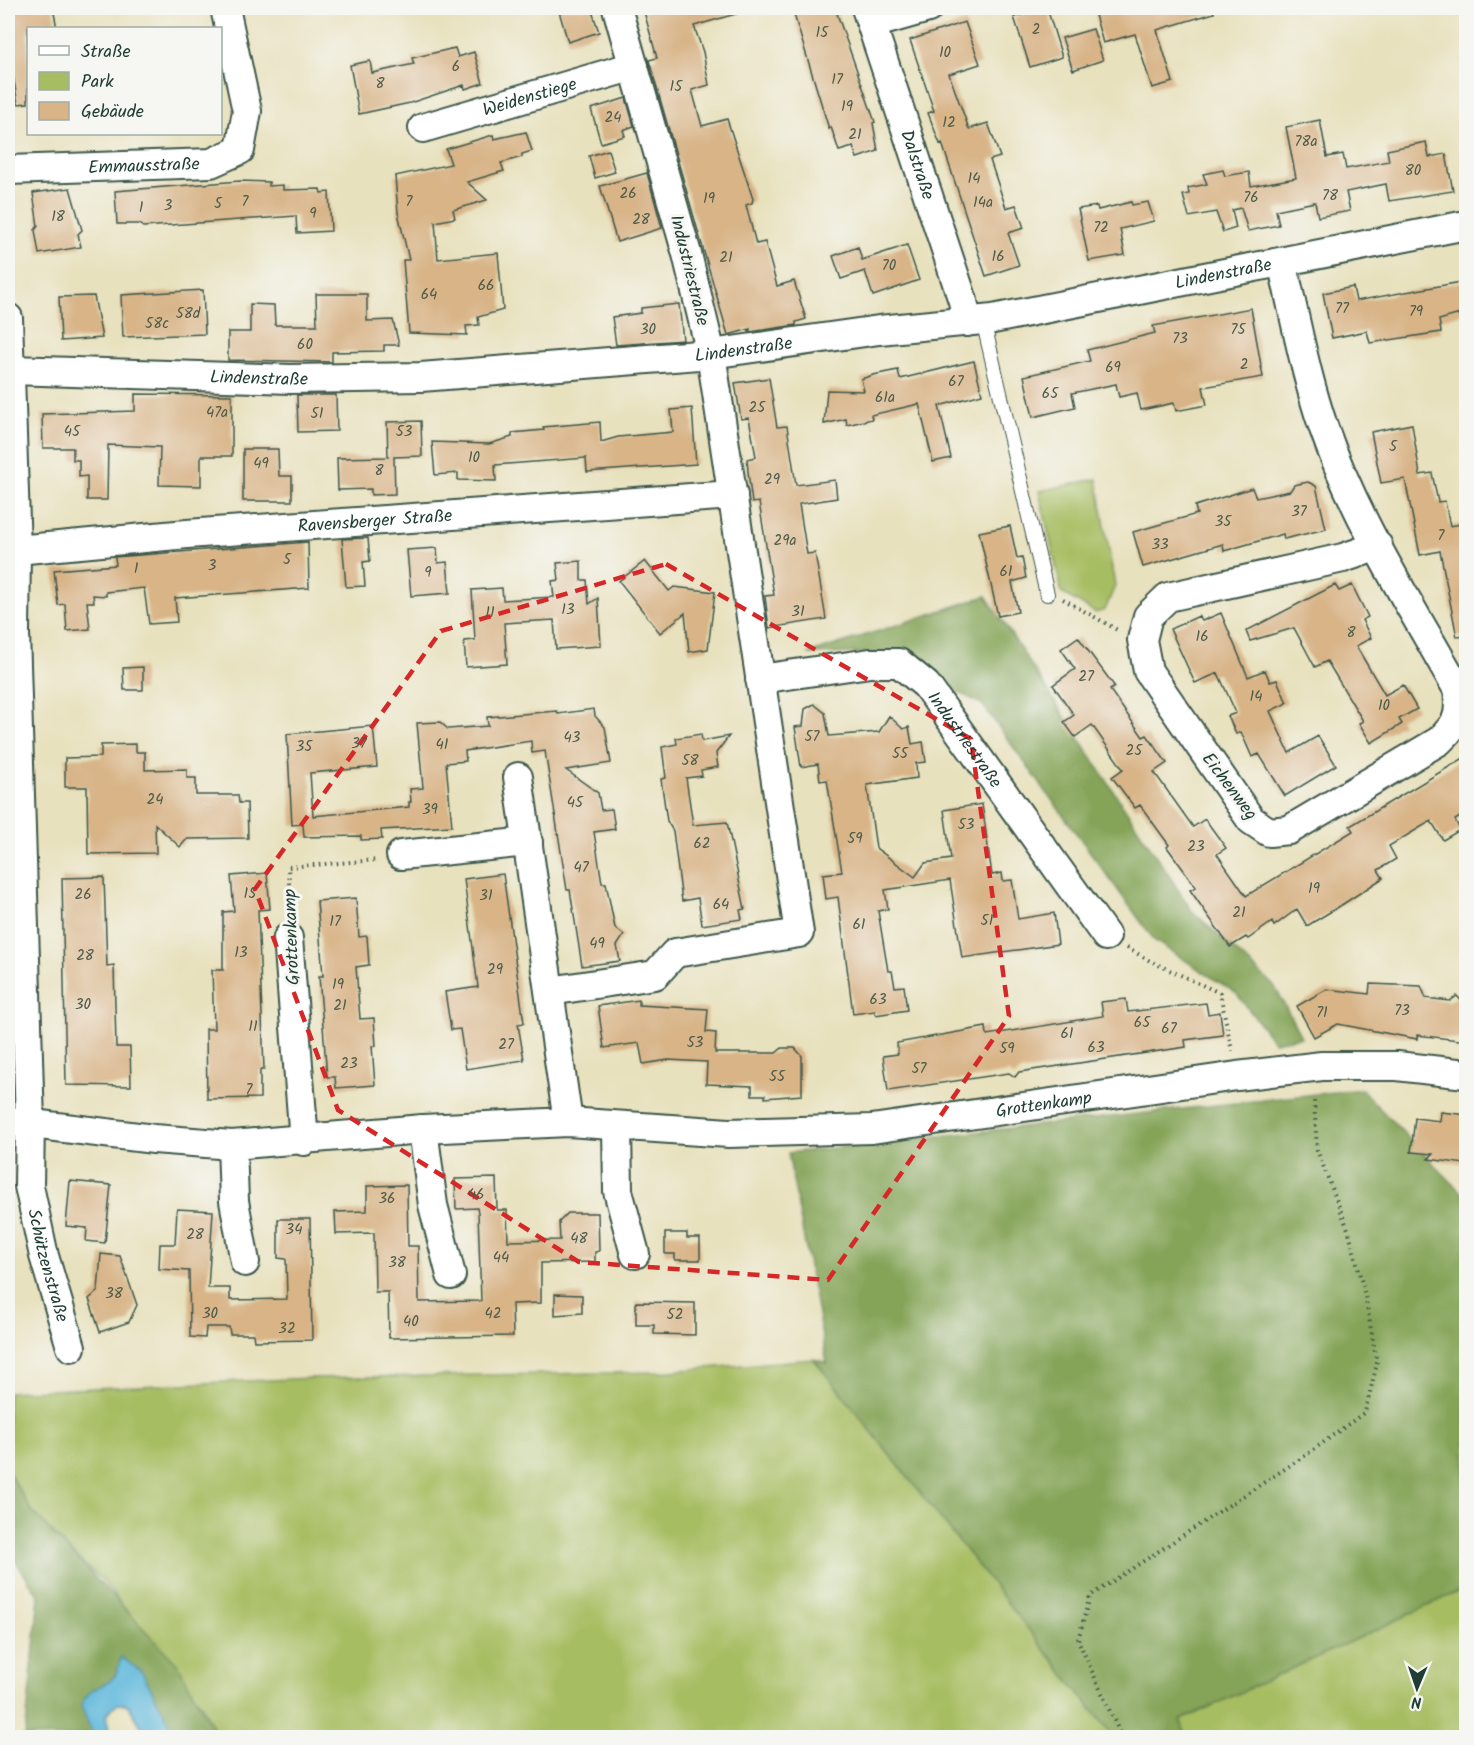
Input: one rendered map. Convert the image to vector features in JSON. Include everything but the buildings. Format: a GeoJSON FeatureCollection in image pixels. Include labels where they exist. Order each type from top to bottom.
{"type":"FeatureCollection","features":[{"type":"Feature","properties":{"kind":"street","name":"Emmausstraße"},"geometry":{"type":"LineString","coordinates":[[8,170],[211,163],[240,150],[247,111],[225,8]]}},
{"type":"Feature","properties":{"kind":"street","name":"Industriestraße"},"geometry":{"type":"LineString","coordinates":[[550,991],[655,975],[675,952],[799,933],[711,354],[617,8]]}},
{"type":"Feature","properties":{"kind":"street"},"geometry":{"type":"LineString","coordinates":[[869,16],[928,8]]}},
{"type":"Feature","properties":{"kind":"street","name":"Dalstraße"},"geometry":{"type":"LineString","coordinates":[[869,16],[963,301],[975,321]]}},
{"type":"Feature","properties":{"kind":"street","name":"Weidenstiege"},"geometry":{"type":"LineString","coordinates":[[423,128],[634,66]]}},
{"type":"Feature","properties":{"kind":"street","name":"Lindenstraße"},"geometry":{"type":"LineString","coordinates":[[11,370],[290,379],[420,377],[711,354],[879,330],[975,321],[1467,225]]}},
{"type":"Feature","properties":{"kind":"street","name":"Eichenweg"},"geometry":{"type":"LineString","coordinates":[[1282,262],[1311,386],[1324,428],[1345,479],[1378,546],[1458,690],[1460,710],[1454,727],[1439,741],[1289,830],[1269,832],[1251,820],[1148,671],[1142,640],[1148,616],[1168,597],[1343,558],[1378,546]]}},
{"type":"Feature","properties":{"kind":"street","name":"Schützenstraße"},"geometry":{"type":"LineString","coordinates":[[8,318],[16,550],[19,1122],[29,1186],[44,1256],[71,1347]]}},
{"type":"Feature","properties":{"kind":"street","name":"Ravensberger Straße"},"geometry":{"type":"LineString","coordinates":[[16,550],[187,534],[733,495]]}},
{"type":"Feature","properties":{"kind":"street","name":"Industriestraße"},"geometry":{"type":"LineString","coordinates":[[760,679],[870,663],[899,663],[926,685],[1106,936]]}},
{"type":"Feature","properties":{"kind":"street"},"geometry":{"type":"LineString","coordinates":[[518,777],[568,1122]]}},
{"type":"Feature","properties":{"kind":"street"},"geometry":{"type":"LineString","coordinates":[[401,855],[528,842]]}},
{"type":"Feature","properties":{"kind":"street","name":"Grottenkamp"},"geometry":{"type":"LineString","coordinates":[[288,938],[304,1141]]}},
{"type":"Feature","properties":{"kind":"street","name":"Grottenkamp"},"geometry":{"type":"LineString","coordinates":[[19,1122],[232,1145],[304,1141],[423,1129],[568,1122],[729,1133],[872,1129],[1236,1076],[1322,1066],[1397,1066],[1467,1074]]}},
{"type":"Feature","properties":{"kind":"street"},"geometry":{"type":"LineString","coordinates":[[617,1127],[618,1191],[635,1254]]}},
{"type":"Feature","properties":{"kind":"street"},"geometry":{"type":"LineString","coordinates":[[423,1129],[433,1205],[451,1275]]}},
{"type":"Feature","properties":{"kind":"street"},"geometry":{"type":"LineString","coordinates":[[232,1145],[234,1201],[245,1262]]}},
{"type":"Feature","properties":{"kind":"lane"},"geometry":{"type":"LineString","coordinates":[[975,321],[1047,594]]}},
{"type":"Feature","properties":{"kind":"path","name":"Grottenkamp"},"geometry":{"type":"LineString","coordinates":[[288,938],[292,922],[288,867],[381,860],[401,855]]}},
{"type":"Feature","properties":{"kind":"path"},"geometry":{"type":"LineString","coordinates":[[1106,936],[1154,963],[1220,993],[1236,1076]]}},
{"type":"Feature","properties":{"kind":"path"},"geometry":{"type":"LineString","coordinates":[[1122,1737],[1078,1640],[1090,1596],[1309,1453],[1365,1412],[1377,1364],[1365,1295],[1349,1232],[1317,1150],[1314,1101]]}},
{"type":"Feature","properties":{"kind":"highlighted area"},"geometry":{"type":"Polygon","coordinates":[[[666,564],[971,739],[1009,1016],[828,1280],[579,1262],[338,1110],[255,889],[441,631],[666,564]]]}},
{"type":"Feature","properties":{"kind":"green space"},"geometry":{"type":"Polygon","coordinates":[[[1097,479],[1115,586],[1105,610],[1096,613],[1062,593],[1039,491],[1097,479]]]}},
{"type":"Feature","properties":{"kind":"green space"},"geometry":{"type":"Polygon","coordinates":[[[986,596],[1192,911],[1275,987],[1301,1037],[1274,1042],[1236,993],[1155,941],[982,704],[899,663],[867,653],[808,654],[986,596]]]}},
{"type":"Feature","properties":{"kind":"green space"},"geometry":{"type":"Polygon","coordinates":[[[1361,1089],[1466,1197],[1466,1588],[1181,1720],[1185,1737],[1114,1737],[814,1359],[827,1363],[788,1153],[1361,1089]]]}},
{"type":"Feature","properties":{"kind":"green space"},"geometry":{"type":"Polygon","coordinates":[[[814,1359],[1114,1737],[219,1737],[201,1704],[103,1581],[25,1512],[8,1479],[8,1392],[311,1378],[659,1372],[814,1359]]]}},
{"type":"Feature","properties":{"kind":"green space"},"geometry":{"type":"Polygon","coordinates":[[[8,1471],[31,1510],[178,1665],[217,1737],[148,1737],[128,1705],[118,1704],[106,1716],[111,1737],[25,1737],[39,1596],[8,1550],[8,1471]]]}},
{"type":"Feature","properties":{"kind":"green space"},"geometry":{"type":"Polygon","coordinates":[[[1466,1588],[1466,1737],[1185,1737],[1181,1720],[1466,1588]]]}},
{"type":"Feature","properties":{"kind":"water"},"geometry":{"type":"Polygon","coordinates":[[[121,1657],[142,1672],[177,1737],[148,1737],[128,1705],[118,1704],[106,1716],[111,1737],[93,1737],[81,1705],[93,1690],[114,1677],[121,1657]]]}}]}
